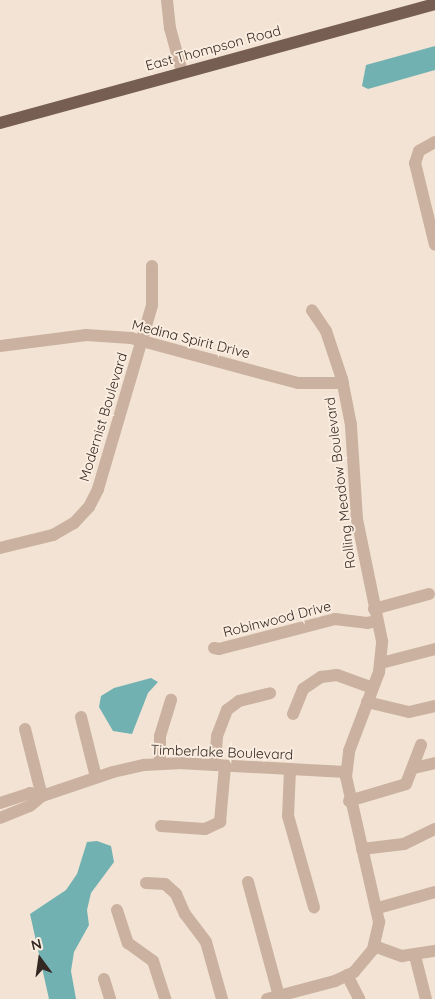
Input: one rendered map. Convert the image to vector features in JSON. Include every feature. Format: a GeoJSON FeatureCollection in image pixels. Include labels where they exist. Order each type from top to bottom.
{"type":"FeatureCollection","features":[{"type":"Feature","properties":{"kind":"main road","name":"East Thompson Road"},"geometry":{"type":"LineString","coordinates":[[0,124],[182,72],[435,4]]}},
{"type":"Feature","properties":{"kind":"street"},"geometry":{"type":"LineString","coordinates":[[168,0],[170,28],[182,72]]}},
{"type":"Feature","properties":{"kind":"street"},"geometry":{"type":"LineString","coordinates":[[435,142],[419,151],[415,168],[435,245]]}},
{"type":"Feature","properties":{"kind":"street","name":"Modernist Boulevard"},"geometry":{"type":"LineString","coordinates":[[0,548],[53,535],[74,523],[89,506],[98,489],[152,305],[152,266]]}},
{"type":"Feature","properties":{"kind":"street","name":"Rolling Meadow Boulevard"},"geometry":{"type":"LineString","coordinates":[[312,310],[326,331],[343,383],[351,425],[356,519],[382,641],[381,663],[349,751],[346,772],[349,801],[378,908],[379,927],[374,946]]}},
{"type":"Feature","properties":{"kind":"street","name":"Medina Spirit Drive"},"geometry":{"type":"LineString","coordinates":[[0,346],[86,335],[142,340],[298,383],[343,383]]}},
{"type":"Feature","properties":{"kind":"street","name":"Robinwood Drive"},"geometry":{"type":"LineString","coordinates":[[214,648],[219,649],[335,619],[367,623],[376,615],[429,594]]}},
{"type":"Feature","properties":{"kind":"street"},"geometry":{"type":"LineString","coordinates":[[381,663],[435,649]]}},
{"type":"Feature","properties":{"kind":"street"},"geometry":{"type":"LineString","coordinates":[[293,714],[303,689],[320,677],[337,675],[373,688]]}},
{"type":"Feature","properties":{"kind":"street"},"geometry":{"type":"LineString","coordinates":[[161,826],[205,829],[218,824],[222,819],[217,736],[227,710],[239,701],[270,693]]}},
{"type":"Feature","properties":{"kind":"street"},"geometry":{"type":"LineString","coordinates":[[160,764],[160,736],[171,700]]}},
{"type":"Feature","properties":{"kind":"street"},"geometry":{"type":"LineString","coordinates":[[367,702],[403,711],[435,706]]}},
{"type":"Feature","properties":{"kind":"street"},"geometry":{"type":"LineString","coordinates":[[81,717],[96,777]]}},
{"type":"Feature","properties":{"kind":"street"},"geometry":{"type":"LineString","coordinates":[[25,729],[42,796]]}},
{"type":"Feature","properties":{"kind":"street"},"geometry":{"type":"LineString","coordinates":[[349,801],[399,787],[409,779],[421,746]]}},
{"type":"Feature","properties":{"kind":"street"},"geometry":{"type":"LineString","coordinates":[[414,768],[435,763]]}},
{"type":"Feature","properties":{"kind":"street","name":"Timberlake Boulevard"},"geometry":{"type":"LineString","coordinates":[[42,796],[96,777],[136,766],[160,764],[220,765],[346,772]]}},
{"type":"Feature","properties":{"kind":"street"},"geometry":{"type":"LineString","coordinates":[[290,769],[288,816],[314,907]]}},
{"type":"Feature","properties":{"kind":"street"},"geometry":{"type":"LineString","coordinates":[[0,803],[30,793],[42,796]]}},
{"type":"Feature","properties":{"kind":"street"},"geometry":{"type":"LineString","coordinates":[[0,818],[30,806],[42,796]]}},
{"type":"Feature","properties":{"kind":"street"},"geometry":{"type":"LineString","coordinates":[[362,849],[404,844],[435,828]]}},
{"type":"Feature","properties":{"kind":"street"},"geometry":{"type":"LineString","coordinates":[[248,882],[273,997],[298,995],[347,975],[365,961],[374,946],[400,956],[415,956],[435,951]]}},
{"type":"Feature","properties":{"kind":"street"},"geometry":{"type":"LineString","coordinates":[[146,883],[163,884],[176,894],[185,914],[206,942],[222,999]]}},
{"type":"Feature","properties":{"kind":"street"},"geometry":{"type":"LineString","coordinates":[[378,908],[435,892]]}},
{"type":"Feature","properties":{"kind":"street"},"geometry":{"type":"LineString","coordinates":[[117,910],[126,941],[153,961],[165,999]]}},
{"type":"Feature","properties":{"kind":"street"},"geometry":{"type":"LineString","coordinates":[[415,956],[426,999]]}},
{"type":"Feature","properties":{"kind":"street"},"geometry":{"type":"LineString","coordinates":[[347,975],[359,999]]}},
{"type":"Feature","properties":{"kind":"street"},"geometry":{"type":"LineString","coordinates":[[104,979],[110,999]]}},
{"type":"Feature","properties":{"kind":"water"},"geometry":{"type":"Polygon","coordinates":[[[435,46],[435,70],[368,89],[362,86],[366,65],[435,46]]]}},
{"type":"Feature","properties":{"kind":"water"},"geometry":{"type":"Polygon","coordinates":[[[151,678],[158,682],[148,693],[132,734],[113,731],[99,707],[101,696],[114,688],[151,678]]]}},
{"type":"Feature","properties":{"kind":"water"},"geometry":{"type":"Polygon","coordinates":[[[97,841],[111,846],[114,862],[91,893],[87,910],[89,925],[74,952],[71,971],[76,999],[49,999],[30,914],[66,890],[77,874],[87,842],[97,841]]]}}]}
